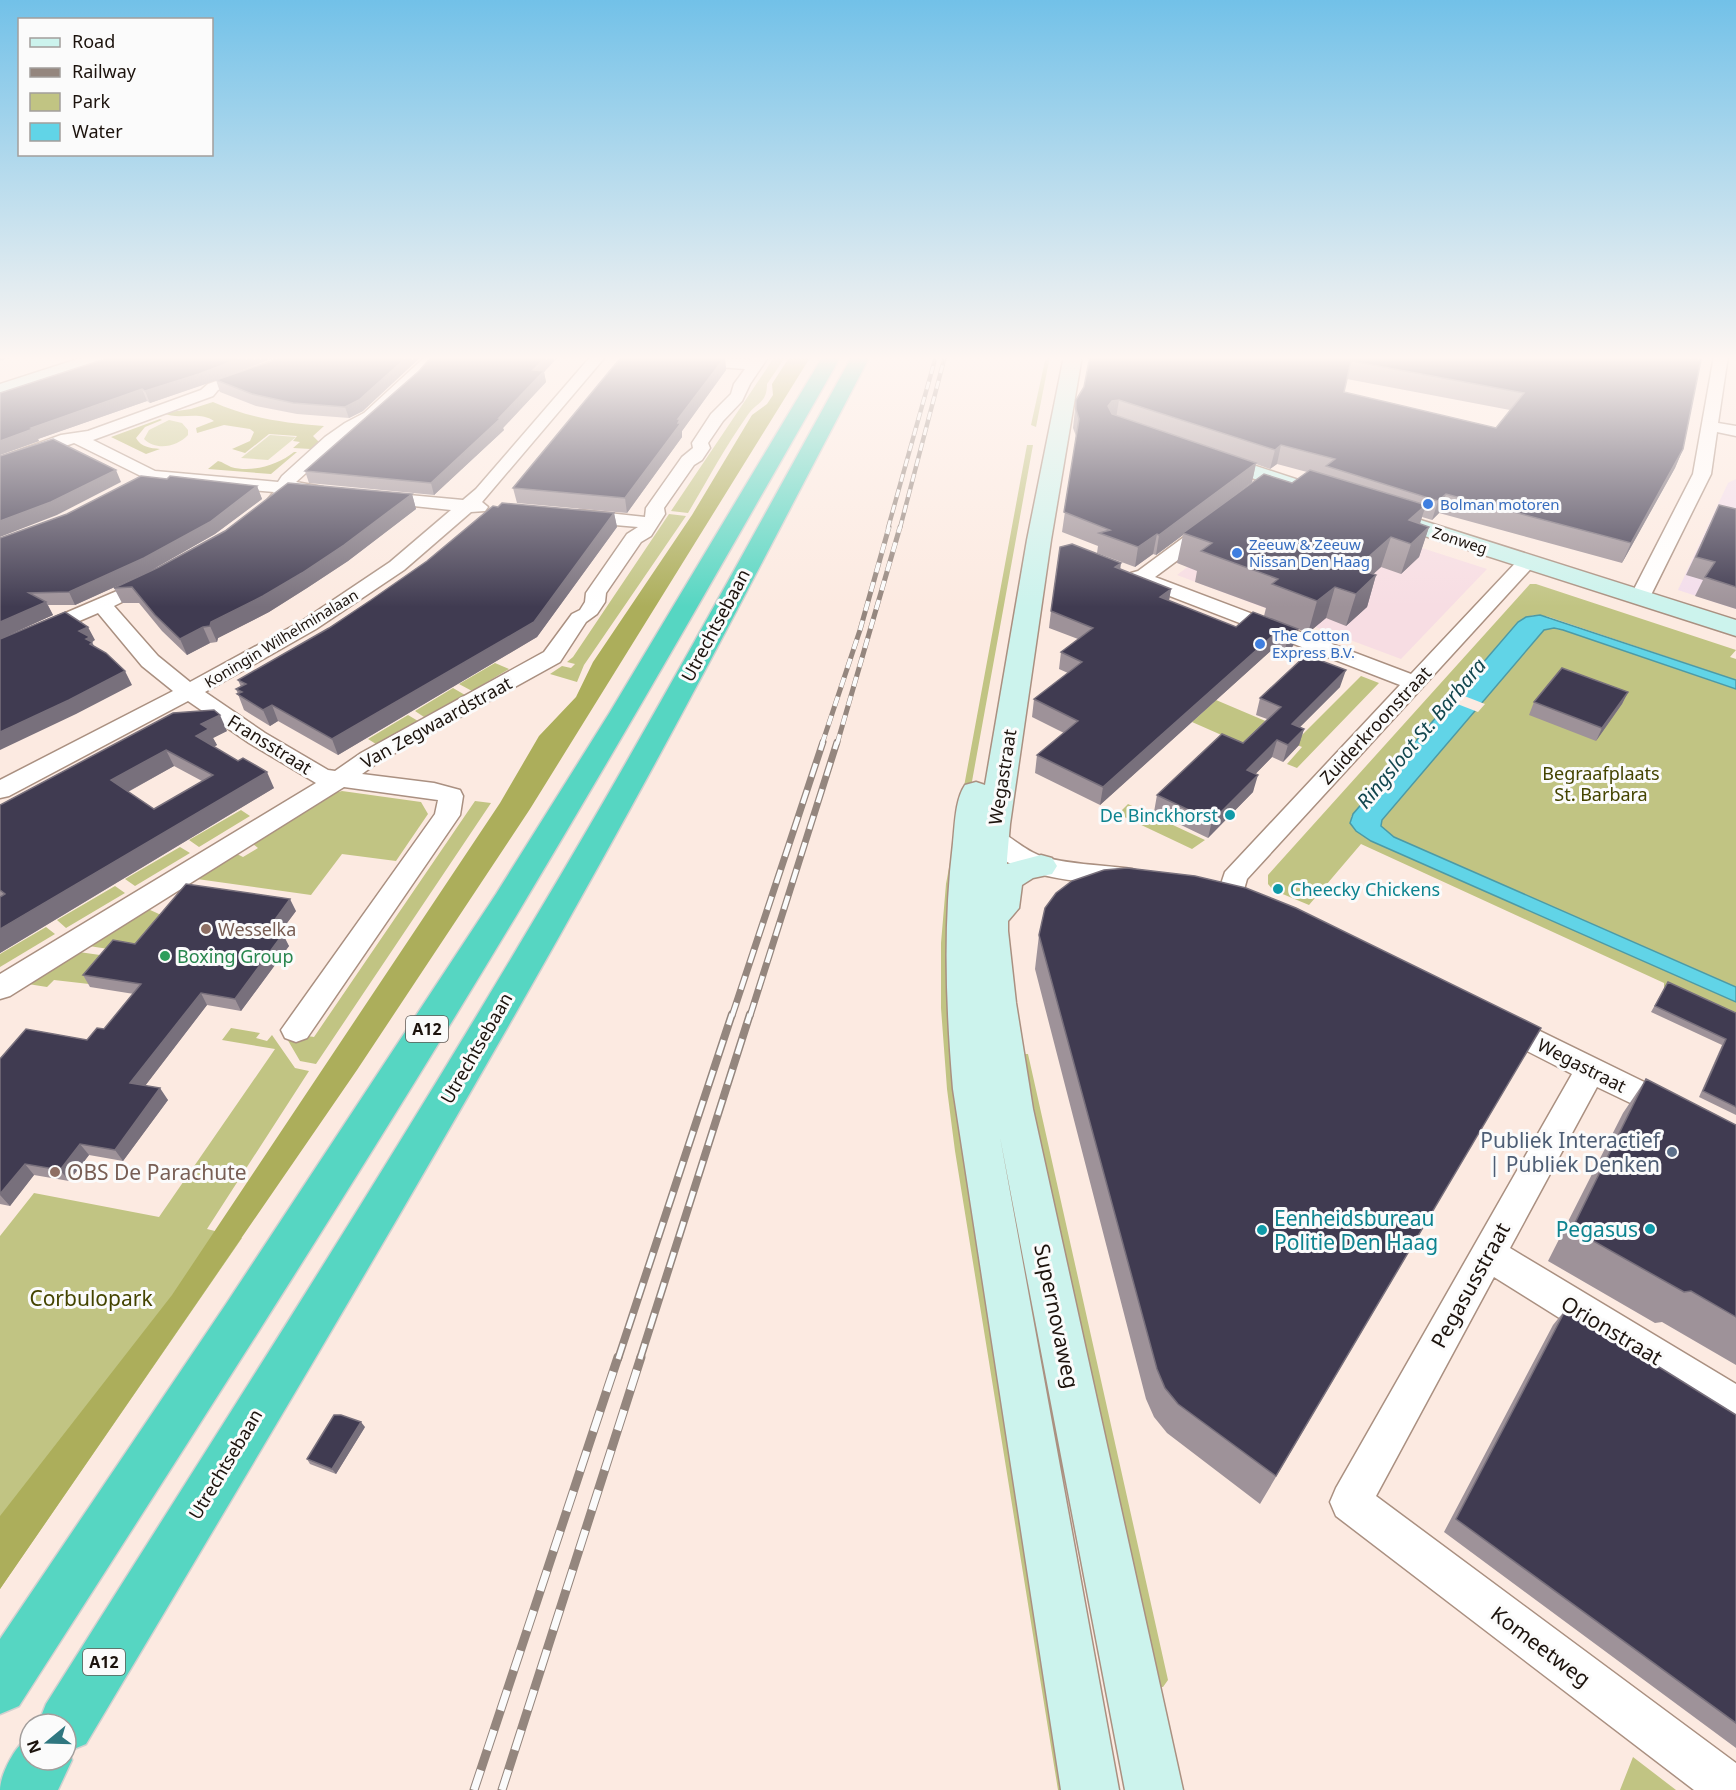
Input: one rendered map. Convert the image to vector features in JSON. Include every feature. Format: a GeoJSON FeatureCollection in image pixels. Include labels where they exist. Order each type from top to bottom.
{"type":"FeatureCollection","features":[{"type":"Feature","properties":{"kind":"highway","name":"Utrechtsebaan"},"geometry":{"type":"LineString","coordinates":[[0,1687],[242,1319],[502,912],[624,712],[783,440]]}},
{"type":"Feature","properties":{"kind":"highway","name":"Utrechtsebaan"},"geometry":{"type":"LineString","coordinates":[[73,1712],[306,1333],[547,928],[816,440]]}},
{"type":"Feature","properties":{"kind":"highway"},"geometry":{"type":"LineString","coordinates":[[25,1790],[36,1772]]}},
{"type":"Feature","properties":{"kind":"main road","name":"Wegastraat"},"geometry":{"type":"LineString","coordinates":[[980,838],[1056,440]]}},
{"type":"Feature","properties":{"kind":"main road"},"geometry":{"type":"LineString","coordinates":[[1194,452],[1324,496]]}},
{"type":"Feature","properties":{"kind":"main road","name":"Zonweg"},"geometry":{"type":"LineString","coordinates":[[1366,509],[1736,628]]}},
{"type":"Feature","properties":{"kind":"main road","name":"Supernovaweg"},"geometry":{"type":"LineString","coordinates":[[980,838],[992,917],[1001,1014],[1014,1109],[1155,1790]]}},
{"type":"Feature","properties":{"kind":"main road"},"geometry":{"type":"LineString","coordinates":[[980,838],[964,884],[962,961],[964,1014],[972,1089],[1090,1790]]}},
{"type":"Feature","properties":{"kind":"main road"},"geometry":{"type":"LineString","coordinates":[[992,917],[1002,908],[1004,889],[1012,875],[1026,868],[1041,866]]}},
{"type":"Feature","properties":{"kind":"street"},"geometry":{"type":"LineString","coordinates":[[0,463],[70,440]]}},
{"type":"Feature","properties":{"kind":"street"},"geometry":{"type":"LineString","coordinates":[[73,440],[151,476],[332,493]]}},
{"type":"Feature","properties":{"kind":"street"},"geometry":{"type":"LineString","coordinates":[[263,509],[282,495],[288,480],[333,440]]}},
{"type":"Feature","properties":{"kind":"street","name":"Koningin Wilhelminalaan"},"geometry":{"type":"LineString","coordinates":[[0,790],[190,692],[309,625],[361,591],[396,566],[469,506],[527,440]]}},
{"type":"Feature","properties":{"kind":"street","name":"Van Zegwaardstraat"},"geometry":{"type":"LineString","coordinates":[[0,988],[340,779],[369,758],[552,657],[579,618],[587,614],[595,602],[596,593],[634,538],[644,532],[657,514],[655,508],[688,461],[702,448],[700,443],[702,440]]}},
{"type":"Feature","properties":{"kind":"street"},"geometry":{"type":"LineString","coordinates":[[1640,597],[1702,474],[1708,440]]}},
{"type":"Feature","properties":{"kind":"street"},"geometry":{"type":"LineString","coordinates":[[131,486],[151,476]]}},
{"type":"Feature","properties":{"kind":"street"},"geometry":{"type":"LineString","coordinates":[[1255,494],[1274,480]]}},
{"type":"Feature","properties":{"kind":"street"},"geometry":{"type":"LineString","coordinates":[[356,495],[499,509]]}},
{"type":"Feature","properties":{"kind":"street"},"geometry":{"type":"LineString","coordinates":[[564,514],[650,523]]}},
{"type":"Feature","properties":{"kind":"street"},"geometry":{"type":"LineString","coordinates":[[1228,514],[1131,575],[1414,683]]}},
{"type":"Feature","properties":{"kind":"street","name":"Zuiderkroonstraat"},"geometry":{"type":"LineString","coordinates":[[1231,895],[1234,878],[1238,873],[1528,561]]}},
{"type":"Feature","properties":{"kind":"street"},"geometry":{"type":"LineString","coordinates":[[0,649],[138,587]]}},
{"type":"Feature","properties":{"kind":"street","name":"Fransstraat"},"geometry":{"type":"LineString","coordinates":[[101,604],[150,661],[257,738],[322,777],[434,791],[451,796],[447,815],[296,1030]]}},
{"type":"Feature","properties":{"kind":"street","name":"Wegastraat"},"geometry":{"type":"LineString","coordinates":[[980,838],[1041,866],[1152,880]]}},
{"type":"Feature","properties":{"kind":"street","name":"Wegastraat"},"geometry":{"type":"LineString","coordinates":[[1474,1010],[1695,1121]]}},
{"type":"Feature","properties":{"kind":"street","name":"Pegasusstraat"},"geometry":{"type":"LineString","coordinates":[[1350,1502],[1591,1069]]}},
{"type":"Feature","properties":{"kind":"street","name":"Orionstraat"},"geometry":{"type":"LineString","coordinates":[[1488,1254],[1736,1406]]}},
{"type":"Feature","properties":{"kind":"street","name":"Komeetweg"},"geometry":{"type":"LineString","coordinates":[[1350,1502],[1733,1790]]}},
{"type":"Feature","properties":{"kind":"shaded area"},"geometry":{"type":"Polygon","coordinates":[[[116,440],[137,440],[143,445],[160,449],[146,454],[116,440]]]}},
{"type":"Feature","properties":{"kind":"shaded area"},"geometry":{"type":"Polygon","coordinates":[[[262,440],[245,453],[232,449],[250,441],[262,440]]]}},
{"type":"Feature","properties":{"kind":"shaded area"},"geometry":{"type":"Polygon","coordinates":[[[317,440],[319,442],[311,449],[293,448],[300,442],[293,441],[317,440]]]}},
{"type":"Feature","properties":{"kind":"shaded area"},"geometry":{"type":"Polygon","coordinates":[[[737,440],[759,440],[530,809],[357,1070],[0,1589],[0,1516],[172,1295],[500,803],[539,736],[576,697],[593,662],[692,515],[737,440]]]}},
{"type":"Feature","properties":{"kind":"shaded area"},"geometry":{"type":"Polygon","coordinates":[[[297,452],[271,474],[208,469],[218,461],[239,469],[264,467],[297,452]]]}},
{"type":"Feature","properties":{"kind":"shaded area"},"geometry":{"type":"Polygon","coordinates":[[[1736,479],[1736,609],[1678,590],[1728,483],[1736,479]]]}},
{"type":"Feature","properties":{"kind":"shaded area"},"geometry":{"type":"Polygon","coordinates":[[[1276,500],[1487,569],[1401,659],[1177,575],[1276,500]]]}},
{"type":"Feature","properties":{"kind":"green space"},"geometry":{"type":"Polygon","coordinates":[[[145,440],[182,440],[166,446],[149,443],[145,440]]]}},
{"type":"Feature","properties":{"kind":"green space"},"geometry":{"type":"Polygon","coordinates":[[[264,440],[293,440],[268,460],[241,458],[264,440]]]}},
{"type":"Feature","properties":{"kind":"green space"},"geometry":{"type":"Polygon","coordinates":[[[719,440],[732,440],[688,513],[671,511],[719,440]]]}},
{"type":"Feature","properties":{"kind":"green space"},"geometry":{"type":"Polygon","coordinates":[[[1027,445],[1033,445],[963,831],[1077,1790],[1058,1790],[955,1151],[947,1089],[941,1008],[941,943],[946,884],[1027,445]]]}},
{"type":"Feature","properties":{"kind":"green space"},"geometry":{"type":"Polygon","coordinates":[[[669,514],[686,516],[584,665],[577,682],[550,674],[562,666],[571,668],[575,664],[567,662],[573,657],[669,514]]]}},
{"type":"Feature","properties":{"kind":"green space"},"geometry":{"type":"Polygon","coordinates":[[[1530,584],[1536,584],[1736,650],[1730,657],[1736,659],[1736,680],[1549,617],[1537,615],[1525,617],[1518,622],[1353,814],[1351,817],[1353,827],[1371,841],[1736,1002],[1736,1021],[1664,988],[1664,983],[1361,844],[1309,905],[1273,890],[1268,884],[1268,875],[1530,584]]]}},
{"type":"Feature","properties":{"kind":"green space","name":"Begraafplaats St. Barbara"},"geometry":{"type":"Polygon","coordinates":[[[1548,628],[1563,630],[1736,689],[1736,987],[1394,837],[1380,826],[1382,820],[1548,628]]]}},
{"type":"Feature","properties":{"kind":"green space"},"geometry":{"type":"Polygon","coordinates":[[[495,663],[509,669],[472,691],[459,684],[495,663]]]}},
{"type":"Feature","properties":{"kind":"green space"},"geometry":{"type":"Polygon","coordinates":[[[1361,676],[1379,683],[1297,768],[1287,764],[1302,747],[1267,732],[1251,748],[1192,722],[1216,700],[1301,736],[1361,676]]]}},
{"type":"Feature","properties":{"kind":"green space"},"geometry":{"type":"Polygon","coordinates":[[[453,688],[465,695],[424,717],[415,711],[453,688]]]}},
{"type":"Feature","properties":{"kind":"green space"},"geometry":{"type":"Polygon","coordinates":[[[408,715],[418,721],[376,744],[368,739],[408,715]]]}},
{"type":"Feature","properties":{"kind":"green space"},"geometry":{"type":"Polygon","coordinates":[[[342,791],[421,802],[428,814],[396,861],[342,854],[311,895],[197,879],[237,854],[243,857],[258,848],[253,844],[335,793],[342,791]]]}},
{"type":"Feature","properties":{"kind":"green space"},"geometry":{"type":"Polygon","coordinates":[[[475,801],[491,803],[316,1064],[300,1061],[283,1032],[314,1037],[475,801]]]}},
{"type":"Feature","properties":{"kind":"green space"},"geometry":{"type":"Polygon","coordinates":[[[1128,804],[1205,840],[1192,849],[1118,814],[1128,804]]]}},
{"type":"Feature","properties":{"kind":"green space"},"geometry":{"type":"Polygon","coordinates":[[[241,810],[250,816],[199,847],[189,840],[241,810]]]}},
{"type":"Feature","properties":{"kind":"green space"},"geometry":{"type":"Polygon","coordinates":[[[180,847],[190,853],[135,886],[125,879],[180,847]]]}},
{"type":"Feature","properties":{"kind":"green space"},"geometry":{"type":"Polygon","coordinates":[[[115,886],[125,893],[66,928],[57,920],[115,886]]]}},
{"type":"Feature","properties":{"kind":"green space"},"geometry":{"type":"Polygon","coordinates":[[[148,909],[170,919],[141,954],[89,946],[148,909]]]}},
{"type":"Feature","properties":{"kind":"green space"},"geometry":{"type":"Polygon","coordinates":[[[46,927],[55,934],[0,967],[0,954],[46,927]]]}},
{"type":"Feature","properties":{"kind":"green space"},"geometry":{"type":"Polygon","coordinates":[[[79,952],[114,957],[89,984],[54,980],[47,987],[28,984],[79,952]]]}},
{"type":"Feature","properties":{"kind":"green space","name":"Corbulopark"},"geometry":{"type":"Polygon","coordinates":[[[231,1028],[260,1033],[256,1038],[267,1041],[272,1035],[295,1068],[309,1071],[207,1229],[242,1238],[0,1589],[0,1236],[34,1193],[159,1217],[275,1049],[222,1040],[231,1028]]]}},
{"type":"Feature","properties":{"kind":"green space"},"geometry":{"type":"Polygon","coordinates":[[[1020,1054],[1028,1054],[1168,1680],[1163,1687],[1150,1688],[1020,1054]]]}},
{"type":"Feature","properties":{"kind":"green space"},"geometry":{"type":"Polygon","coordinates":[[[1633,1757],[1676,1790],[1620,1790],[1633,1757]]]}},
{"type":"Feature","properties":{"kind":"water"},"geometry":{"type":"Polygon","coordinates":[[[1540,615],[1736,680],[1736,689],[1563,630],[1554,628],[1544,630],[1382,820],[1381,826],[1394,837],[1736,987],[1736,1002],[1371,841],[1356,831],[1350,823],[1353,814],[1518,622],[1526,617],[1540,615]]]}},
{"type":"Feature","properties":{"kind":"pier"},"geometry":{"type":"Polygon","coordinates":[[[1454,692],[1485,704],[1478,712],[1447,700],[1454,692]]]}},
{"type":"Feature","properties":{"kind":"building"},"geometry":{"type":"Polygon","coordinates":[[[54,440],[116,470],[51,502],[0,521],[0,456],[54,440]]]}},
{"type":"Feature","properties":{"kind":"building"},"geometry":{"type":"Polygon","coordinates":[[[341,440],[478,440],[431,483],[305,471],[341,440]]]}},
{"type":"Feature","properties":{"kind":"building"},"geometry":{"type":"Polygon","coordinates":[[[553,440],[669,440],[625,498],[513,488],[553,440]]]}},
{"type":"Feature","properties":{"kind":"building"},"geometry":{"type":"Polygon","coordinates":[[[1076,440],[1187,440],[1256,463],[1159,535],[1157,534],[1138,547],[1099,533],[1110,530],[1064,512],[1076,440]]]}},
{"type":"Feature","properties":{"kind":"building"},"geometry":{"type":"Polygon","coordinates":[[[1242,440],[1685,440],[1683,449],[1631,543],[1446,494],[1438,501],[1326,466],[1335,459],[1281,445],[1275,450],[1242,440]]]}},
{"type":"Feature","properties":{"kind":"building"},"geometry":{"type":"Polygon","coordinates":[[[1310,470],[1426,505],[1409,520],[1429,527],[1411,544],[1391,537],[1356,568],[1376,575],[1356,594],[1335,587],[1317,601],[1272,584],[1278,579],[1201,551],[1212,543],[1183,533],[1264,474],[1292,483],[1310,470]]]}},
{"type":"Feature","properties":{"kind":"building"},"geometry":{"type":"Polygon","coordinates":[[[141,476],[167,479],[170,476],[257,486],[210,522],[144,558],[69,592],[29,593],[46,602],[0,622],[0,538],[67,514],[141,476]]]}},
{"type":"Feature","properties":{"kind":"building"},"geometry":{"type":"Polygon","coordinates":[[[288,483],[412,494],[302,573],[211,622],[210,626],[203,627],[180,639],[155,615],[132,587],[114,588],[159,567],[225,531],[288,483]]]}},
{"type":"Feature","properties":{"kind":"building"},"geometry":{"type":"Polygon","coordinates":[[[502,503],[614,513],[534,622],[332,739],[272,705],[263,710],[237,694],[242,692],[236,689],[246,684],[238,680],[329,628],[371,600],[427,561],[493,506],[498,507],[502,503]]]}},
{"type":"Feature","properties":{"kind":"building"},"geometry":{"type":"Polygon","coordinates":[[[1719,505],[1736,509],[1736,587],[1705,577],[1715,562],[1696,557],[1719,505]]]}},
{"type":"Feature","properties":{"kind":"building"},"geometry":{"type":"Polygon","coordinates":[[[1072,544],[1121,563],[1115,567],[1171,589],[1160,597],[1236,627],[1253,612],[1298,629],[1288,638],[1279,630],[1103,787],[1037,755],[1078,721],[1034,699],[1082,662],[1061,652],[1093,628],[1051,611],[1060,547],[1072,544]]]}},
{"type":"Feature","properties":{"kind":"building"},"geometry":{"type":"Polygon","coordinates":[[[65,612],[88,627],[79,631],[90,637],[86,639],[92,642],[90,644],[106,653],[125,671],[0,732],[0,639],[65,612]]]}},
{"type":"Feature","properties":{"kind":"building"},"geometry":{"type":"Polygon","coordinates":[[[1306,655],[1346,670],[1292,724],[1304,729],[1288,745],[1277,740],[1247,770],[1258,775],[1212,821],[1157,795],[1222,734],[1243,743],[1281,707],[1260,698],[1306,655]]]}},
{"type":"Feature","properties":{"kind":"building"},"geometry":{"type":"Polygon","coordinates":[[[1562,668],[1628,692],[1602,728],[1534,702],[1562,668]]]}},
{"type":"Feature","properties":{"kind":"building"},"geometry":{"type":"Polygon","coordinates":[[[214,710],[220,715],[201,724],[209,729],[196,736],[238,761],[243,758],[267,772],[0,929],[0,897],[5,894],[0,890],[0,805],[173,713],[214,710]],[[166,750],[111,780],[154,809],[213,775],[166,750]]]}},
{"type":"Feature","properties":{"kind":"building","name":"Eenheidsbureau Politie Den Haag"},"geometry":{"type":"Polygon","coordinates":[[[1127,868],[1195,876],[1246,888],[1296,908],[1541,1028],[1276,1476],[1178,1404],[1165,1388],[1157,1369],[1039,935],[1045,908],[1056,893],[1072,881],[1104,870],[1127,868]]]}},
{"type":"Feature","properties":{"kind":"building"},"geometry":{"type":"Polygon","coordinates":[[[186,884],[290,899],[266,932],[283,934],[235,999],[201,993],[130,1083],[160,1088],[115,1150],[80,1144],[60,1170],[25,1164],[0,1194],[0,1059],[26,1029],[87,1040],[97,1028],[104,1029],[141,984],[83,975],[113,940],[135,944],[186,884]]]}},
{"type":"Feature","properties":{"kind":"building"},"geometry":{"type":"Polygon","coordinates":[[[1668,982],[1736,1013],[1736,1107],[1703,1091],[1726,1039],[1655,1006],[1668,982]]]}},
{"type":"Feature","properties":{"kind":"building","name":"Pegasus"},"geometry":{"type":"Polygon","coordinates":[[[1646,1079],[1736,1125],[1736,1317],[1691,1291],[1684,1292],[1572,1229],[1646,1079]]]}},
{"type":"Feature","properties":{"kind":"building"},"geometry":{"type":"Polygon","coordinates":[[[1566,1309],[1736,1415],[1736,1723],[1456,1519],[1566,1309]]]}},
{"type":"Feature","properties":{"kind":"building"},"geometry":{"type":"Polygon","coordinates":[[[334,1415],[361,1422],[332,1469],[307,1459],[334,1415]]]}},
{"type":"Feature","properties":{"kind":"railway"},"geometry":{"type":"LineString","coordinates":[[888,528],[913,440]]}},
{"type":"Feature","properties":{"kind":"railway"},"geometry":{"type":"LineString","coordinates":[[900,528],[923,440]]}},
{"type":"Feature","properties":{"kind":"railway"},"geometry":{"type":"LineString","coordinates":[[822,744],[860,630],[889,527]]}},
{"type":"Feature","properties":{"kind":"railway"},"geometry":{"type":"LineString","coordinates":[[837,744],[900,527]]}},
{"type":"Feature","properties":{"kind":"railway"},"geometry":{"type":"LineString","coordinates":[[732,1016],[823,742]]}},
{"type":"Feature","properties":{"kind":"railway"},"geometry":{"type":"LineString","coordinates":[[750,1016],[837,742]]}},
{"type":"Feature","properties":{"kind":"railway"},"geometry":{"type":"LineString","coordinates":[[618,1359],[732,1014]]}},
{"type":"Feature","properties":{"kind":"railway"},"geometry":{"type":"LineString","coordinates":[[640,1359],[750,1014]]}},
{"type":"Feature","properties":{"kind":"railway"},"geometry":{"type":"LineString","coordinates":[[474,1790],[618,1357]]}},
{"type":"Feature","properties":{"kind":"railway"},"geometry":{"type":"LineString","coordinates":[[502,1790],[641,1357]]}},
{"type":"Feature","properties":{"kind":"place","name":"Bolman motoren"},"geometry":{"type":"Point","coordinates":[1428,504]}},
{"type":"Feature","properties":{"kind":"place","name":"Zeeuw & Zeeuw Nissan Den Haag"},"geometry":{"type":"Point","coordinates":[1237,553]}},
{"type":"Feature","properties":{"kind":"place","name":"The Cotton Express B.V."},"geometry":{"type":"Point","coordinates":[1260,644]}},
{"type":"Feature","properties":{"kind":"place","name":"De Binckhorst"},"geometry":{"type":"Point","coordinates":[1230,815]}},
{"type":"Feature","properties":{"kind":"place","name":"Cheecky Chickens"},"geometry":{"type":"Point","coordinates":[1278,889]}},
{"type":"Feature","properties":{"kind":"place","name":"Wesselka"},"geometry":{"type":"Point","coordinates":[206,929]}},
{"type":"Feature","properties":{"kind":"place","name":"Boxing Group"},"geometry":{"type":"Point","coordinates":[165,956]}},
{"type":"Feature","properties":{"kind":"place","name":"Publiek Interactief | Publiek Denken"},"geometry":{"type":"Point","coordinates":[1672,1152]}},
{"type":"Feature","properties":{"kind":"place","name":"OBS De Parachute"},"geometry":{"type":"Point","coordinates":[55,1172]}},
{"type":"Feature","properties":{"kind":"place","name":"Pegasus"},"geometry":{"type":"Point","coordinates":[1650,1229]}},
{"type":"Feature","properties":{"kind":"place","name":"Eenheidsbureau Politie Den Haag"},"geometry":{"type":"Point","coordinates":[1262,1230]}},
{"type":"Feature","properties":{"kind":"water label","name":"Ringsloot St. Barbara"},"geometry":{"type":"Point","coordinates":[1421,733]}}]}
